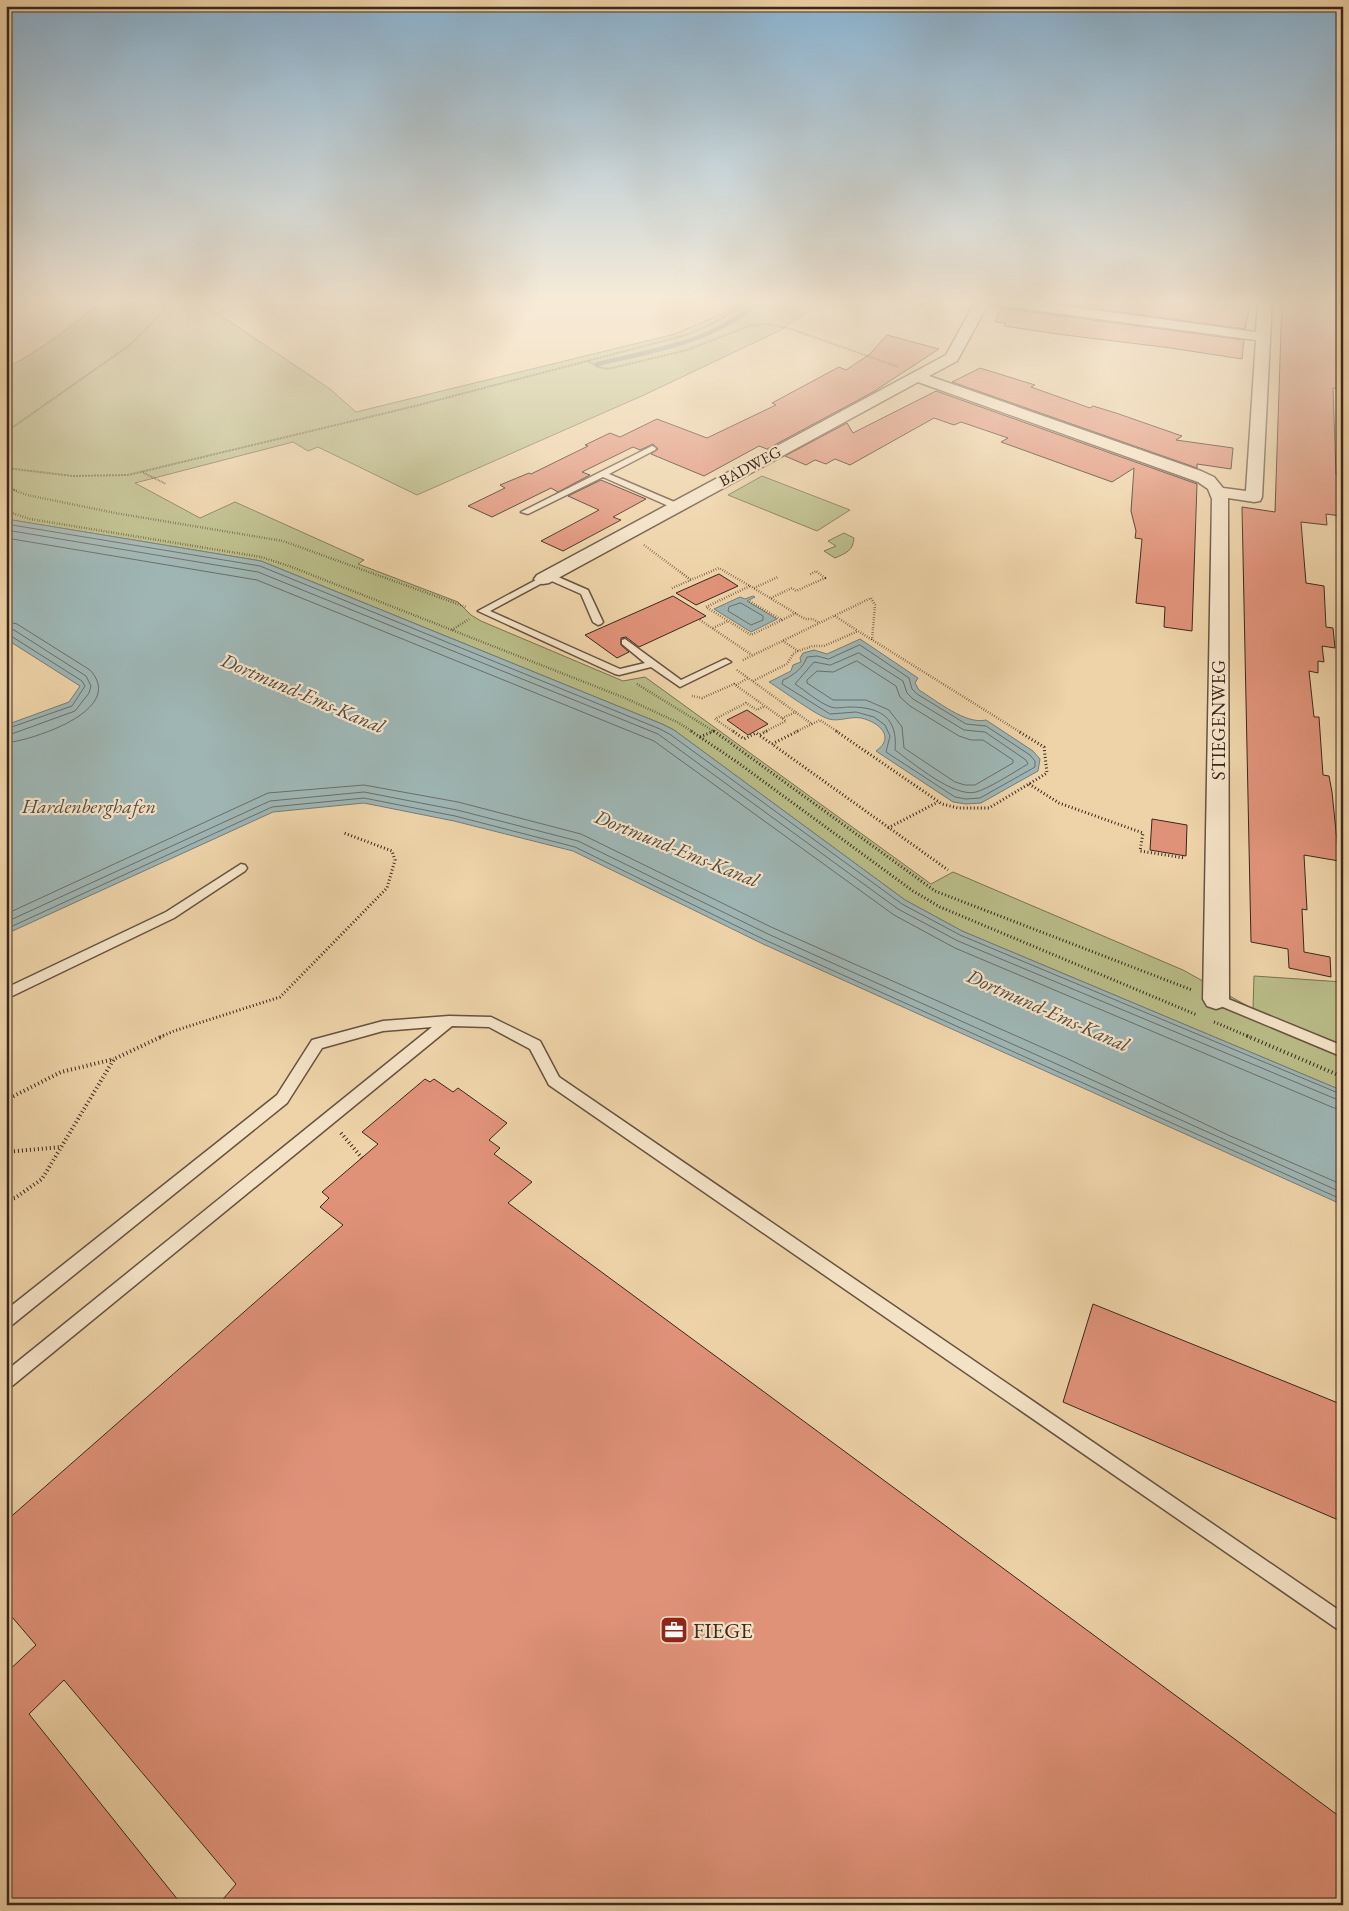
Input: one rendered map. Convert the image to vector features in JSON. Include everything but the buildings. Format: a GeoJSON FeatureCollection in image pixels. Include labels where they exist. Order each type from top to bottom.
{"type":"FeatureCollection","features":[{"type":"Feature","properties":{"kind":"street","name":"BADWEG"},"geometry":{"type":"LineString","coordinates":[[546,577],[893,389]]}},
{"type":"Feature","properties":{"kind":"street"},"geometry":{"type":"LineString","coordinates":[[955,389],[1195,474],[1211,482],[1218,492],[1254,496],[1261,389]]}},
{"type":"Feature","properties":{"kind":"street"},"geometry":{"type":"LineString","coordinates":[[1195,474],[1255,482]]}},
{"type":"Feature","properties":{"kind":"street","name":"STIEGENWEG"},"geometry":{"type":"LineString","coordinates":[[1216,999],[1220,509],[1218,492]]}},
{"type":"Feature","properties":{"kind":"lane"},"geometry":{"type":"LineString","coordinates":[[525,512],[652,448]]}},
{"type":"Feature","properties":{"kind":"lane"},"geometry":{"type":"LineString","coordinates":[[603,474],[676,506]]}},
{"type":"Feature","properties":{"kind":"lane"},"geometry":{"type":"LineString","coordinates":[[483,611],[546,577],[585,592],[598,622]]}},
{"type":"Feature","properties":{"kind":"lane"},"geometry":{"type":"LineString","coordinates":[[483,611],[619,672],[652,664]]}},
{"type":"Feature","properties":{"kind":"lane"},"geometry":{"type":"LineString","coordinates":[[625,642],[680,684],[726,662]]}},
{"type":"Feature","properties":{"kind":"lane"},"geometry":{"type":"LineString","coordinates":[[6,994],[170,915],[242,868]]}},
{"type":"Feature","properties":{"kind":"lane"},"geometry":{"type":"LineString","coordinates":[[1216,999],[1343,1052]]}},
{"type":"Feature","properties":{"kind":"lane"},"geometry":{"type":"LineString","coordinates":[[6,1320],[282,1099],[317,1044],[382,1026],[449,1021],[491,1022],[535,1046],[554,1081],[1343,1624]]}},
{"type":"Feature","properties":{"kind":"lane"},"geometry":{"type":"LineString","coordinates":[[6,1381],[449,1021]]}},
{"type":"Feature","properties":{"kind":"path"},"geometry":{"type":"LineString","coordinates":[[6,432],[68,389]]}},
{"type":"Feature","properties":{"kind":"path"},"geometry":{"type":"LineString","coordinates":[[6,468],[92,477],[142,472],[480,389]]}},
{"type":"Feature","properties":{"kind":"path"},"geometry":{"type":"LineString","coordinates":[[142,472],[166,484]]}},
{"type":"Feature","properties":{"kind":"path"},"geometry":{"type":"LineString","coordinates":[[6,487],[27,495],[115,513],[207,526],[283,541],[460,605],[483,611]]}},
{"type":"Feature","properties":{"kind":"path"},"geometry":{"type":"LineString","coordinates":[[6,511],[30,519],[261,557],[290,566],[454,629],[625,698],[679,723],[737,762],[913,891],[940,907],[1204,1018]]}},
{"type":"Feature","properties":{"kind":"path"},"geometry":{"type":"LineString","coordinates":[[641,542],[691,580]]}},
{"type":"Feature","properties":{"kind":"path"},"geometry":{"type":"LineString","coordinates":[[672,588],[719,568],[805,619],[812,619],[820,623]]}},
{"type":"Feature","properties":{"kind":"path"},"geometry":{"type":"LineString","coordinates":[[771,598],[792,588],[796,590],[825,578],[816,571],[809,575]]}},
{"type":"Feature","properties":{"kind":"path"},"geometry":{"type":"LineString","coordinates":[[754,588],[778,577]]}},
{"type":"Feature","properties":{"kind":"path"},"geometry":{"type":"LineString","coordinates":[[750,586],[706,607],[751,635],[796,613]]}},
{"type":"Feature","properties":{"kind":"path"},"geometry":{"type":"LineString","coordinates":[[738,663],[871,598],[875,605],[872,640]]}},
{"type":"Feature","properties":{"kind":"path"},"geometry":{"type":"LineString","coordinates":[[749,600],[782,620]]}},
{"type":"Feature","properties":{"kind":"path"},"geometry":{"type":"LineString","coordinates":[[772,744],[820,720],[938,802],[958,808],[989,808],[1047,773],[1044,747],[834,616]]}},
{"type":"Feature","properties":{"kind":"path"},"geometry":{"type":"LineString","coordinates":[[454,629],[472,618]]}},
{"type":"Feature","properties":{"kind":"path"},"geometry":{"type":"LineString","coordinates":[[700,620],[753,656]]}},
{"type":"Feature","properties":{"kind":"path"},"geometry":{"type":"LineString","coordinates":[[712,628],[728,621]]}},
{"type":"Feature","properties":{"kind":"path"},"geometry":{"type":"LineString","coordinates":[[753,681],[787,664],[793,654],[798,651],[813,646],[824,646],[858,631]]}},
{"type":"Feature","properties":{"kind":"path"},"geometry":{"type":"LineString","coordinates":[[782,641],[798,651]]}},
{"type":"Feature","properties":{"kind":"path"},"geometry":{"type":"LineString","coordinates":[[619,672],[714,731],[935,891],[1216,999]]}},
{"type":"Feature","properties":{"kind":"path"},"geometry":{"type":"LineString","coordinates":[[739,672],[812,724]]}},
{"type":"Feature","properties":{"kind":"path"},"geometry":{"type":"LineString","coordinates":[[680,684],[673,687],[683,694],[702,698],[734,684],[736,685],[748,678]]}},
{"type":"Feature","properties":{"kind":"path"},"geometry":{"type":"LineString","coordinates":[[736,685],[786,721],[759,735]]}},
{"type":"Feature","properties":{"kind":"path"},"geometry":{"type":"LineString","coordinates":[[765,706],[756,710],[746,703],[715,718],[744,739],[756,733],[948,870]]}},
{"type":"Feature","properties":{"kind":"path"},"geometry":{"type":"LineString","coordinates":[[782,718],[796,712]]}},
{"type":"Feature","properties":{"kind":"path"},"geometry":{"type":"LineString","coordinates":[[700,738],[714,731]]}},
{"type":"Feature","properties":{"kind":"path"},"geometry":{"type":"LineString","coordinates":[[1029,784],[1059,803],[1143,833],[1140,851],[1185,858]]}},
{"type":"Feature","properties":{"kind":"path"},"geometry":{"type":"LineString","coordinates":[[888,828],[938,802]]}},
{"type":"Feature","properties":{"kind":"path"},"geometry":{"type":"LineString","coordinates":[[6,1100],[62,1072],[114,1058],[174,1031],[240,1008],[280,998],[387,888],[395,860],[392,851],[344,833]]}},
{"type":"Feature","properties":{"kind":"path"},"geometry":{"type":"LineString","coordinates":[[1212,1022],[1343,1077]]}},
{"type":"Feature","properties":{"kind":"path"},"geometry":{"type":"LineString","coordinates":[[6,1200],[15,1198],[42,1179],[114,1058]]}},
{"type":"Feature","properties":{"kind":"path"},"geometry":{"type":"LineString","coordinates":[[335,1126],[362,1158]]}},
{"type":"Feature","properties":{"kind":"path"},"geometry":{"type":"LineString","coordinates":[[6,1152],[61,1147]]}},
{"type":"Feature","properties":{"kind":"green space"},"geometry":{"type":"Polygon","coordinates":[[[6,389],[330,389],[356,412],[449,389],[656,389],[417,495],[318,447],[308,451],[293,442],[135,483],[200,518],[235,502],[364,560],[358,564],[458,602],[471,615],[481,621],[623,681],[645,677],[931,884],[953,872],[1183,970],[1253,1009],[1254,976],[1343,982],[1343,1091],[962,931],[905,900],[674,730],[662,724],[261,561],[6,519],[6,389]]]}},
{"type":"Feature","properties":{"kind":"green space"},"geometry":{"type":"Polygon","coordinates":[[[762,476],[850,510],[817,531],[728,495],[762,476]]]}},
{"type":"Feature","properties":{"kind":"green space"},"geometry":{"type":"Polygon","coordinates":[[[844,533],[854,538],[852,546],[848,551],[835,558],[824,551],[836,546],[828,541],[844,533]]]}},
{"type":"Feature","properties":{"kind":"water"},"geometry":{"type":"Polygon","coordinates":[[[6,519],[261,561],[674,730],[905,900],[962,931],[1343,1091],[1343,1205],[763,944],[573,851],[454,821],[364,803],[273,812],[6,934],[6,725],[69,702],[80,686],[6,639],[6,519]]]}},
{"type":"Feature","properties":{"kind":"water"},"geometry":{"type":"Polygon","coordinates":[[[740,597],[745,599],[755,597],[747,601],[777,619],[751,632],[714,609],[740,597]]]}},
{"type":"Feature","properties":{"kind":"water"},"geometry":{"type":"Polygon","coordinates":[[[860,639],[918,678],[915,683],[919,690],[943,706],[970,719],[986,720],[1033,751],[1040,759],[1038,771],[981,803],[966,804],[953,802],[876,751],[882,746],[885,735],[874,723],[861,718],[829,719],[808,708],[769,682],[791,671],[793,665],[801,662],[800,658],[803,653],[814,650],[827,654],[860,639]]]}},
{"type":"Feature","properties":{"kind":"place","name":"FIEGE"},"geometry":{"type":"Point","coordinates":[674,1630]}},
{"type":"Feature","properties":{"kind":"water label","name":"Dortmund-Ems-Kanal"},"geometry":{"type":"Point","coordinates":[303,693]}},
{"type":"Feature","properties":{"kind":"water label","name":"Hardenberghafen"},"geometry":{"type":"Point","coordinates":[89,806]}},
{"type":"Feature","properties":{"kind":"water label","name":"Dortmund-Ems-Kanal"},"geometry":{"type":"Point","coordinates":[677,848]}},
{"type":"Feature","properties":{"kind":"water label","name":"Dortmund-Ems-Kanal"},"geometry":{"type":"Point","coordinates":[1048,1010]}}]}
